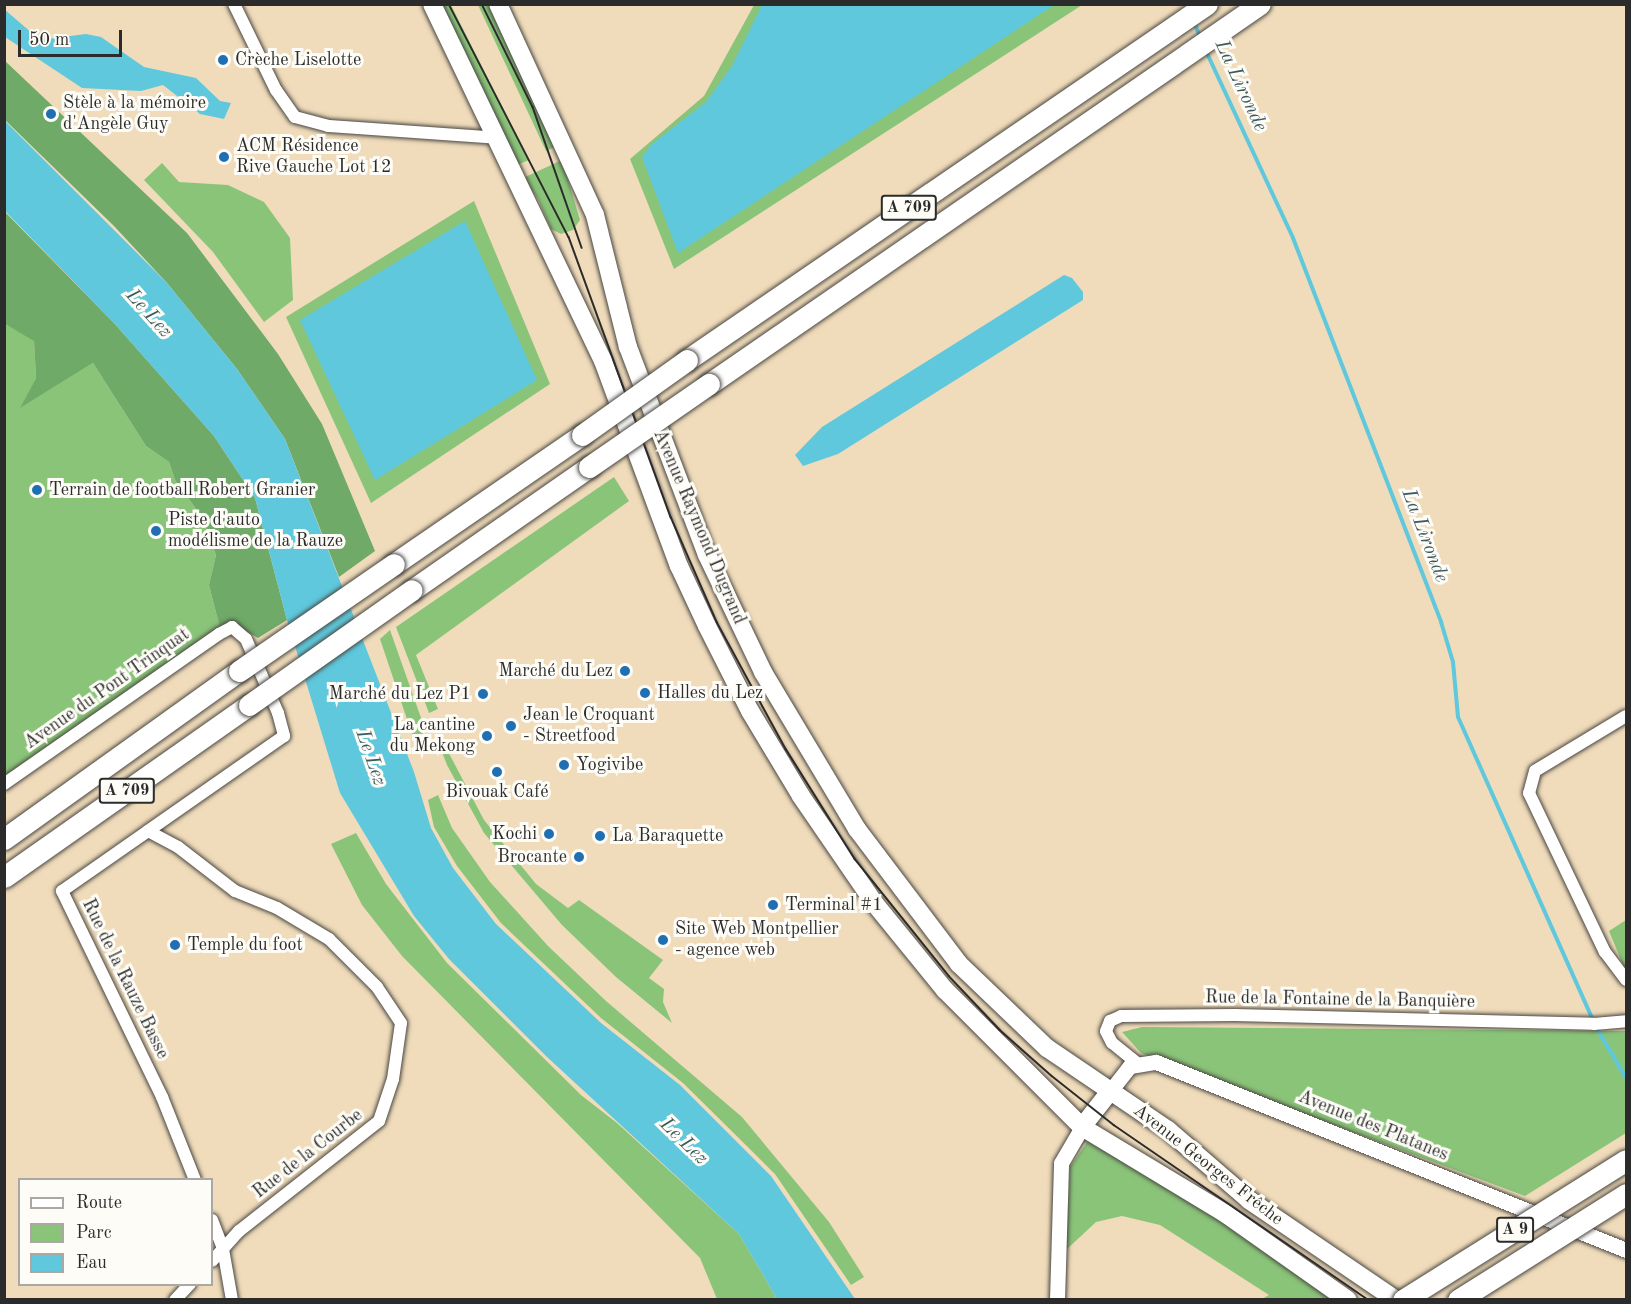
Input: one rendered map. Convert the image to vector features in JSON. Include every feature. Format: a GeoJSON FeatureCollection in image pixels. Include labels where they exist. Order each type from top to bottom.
{"type":"FeatureCollection","features":[{"type":"Feature","properties":{"kind":"highway","name":"A 709"},"geometry":{"type":"LineString","coordinates":[[4,839],[239,671],[687,360],[1207,4]]}},
{"type":"Feature","properties":{"kind":"highway","name":"A 709"},"geometry":{"type":"LineString","coordinates":[[4,877],[589,467],[1260,4]]}},
{"type":"Feature","properties":{"kind":"highway","name":"A 9"},"geometry":{"type":"LineString","coordinates":[[1403,1299],[1626,1161]]}},
{"type":"Feature","properties":{"kind":"highway","name":"A 9"},"geometry":{"type":"LineString","coordinates":[[1458,1299],[1626,1194]]}},
{"type":"Feature","properties":{"kind":"main road","name":"Avenue Raymond Dugrand"},"geometry":{"type":"LineString","coordinates":[[432,4],[603,361],[678,566],[736,684],[801,796],[868,894],[945,990]]}},
{"type":"Feature","properties":{"kind":"main road","name":"Avenue Raymond Dugrand"},"geometry":{"type":"LineString","coordinates":[[498,4],[595,215],[628,347],[688,511],[734,615],[774,692],[857,829],[947,948],[995,1000]]}},
{"type":"Feature","properties":{"kind":"main road","name":"Avenue Georges Frêche"},"geometry":{"type":"LineString","coordinates":[[945,990],[1082,1127],[1226,1214],[1348,1299]]}},
{"type":"Feature","properties":{"kind":"main road","name":"Avenue Georges Frêche"},"geometry":{"type":"LineString","coordinates":[[995,1000],[1047,1048],[1168,1130],[1249,1200],[1396,1299]]}},
{"type":"Feature","properties":{"kind":"main road"},"geometry":{"type":"LineString","coordinates":[[1082,1127],[1111,1090]]}},
{"type":"Feature","properties":{"kind":"street"},"geometry":{"type":"LineString","coordinates":[[234,4],[276,90],[295,117],[328,126],[498,138]]}},
{"type":"Feature","properties":{"kind":"street","name":"Avenue du Pont Trinquat"},"geometry":{"type":"LineString","coordinates":[[4,784],[186,654],[232,627],[246,639],[278,713],[284,736],[148,831]]}},
{"type":"Feature","properties":{"kind":"street"},"geometry":{"type":"LineString","coordinates":[[1626,716],[1535,771],[1529,793],[1605,952],[1626,980]]}},
{"type":"Feature","properties":{"kind":"street","name":"Rue de la Rauze Basse"},"geometry":{"type":"LineString","coordinates":[[148,831],[62,891],[162,1097],[195,1178]]}},
{"type":"Feature","properties":{"kind":"street","name":"Rue de la Courbe"},"geometry":{"type":"LineString","coordinates":[[148,831],[178,847],[235,891],[277,908],[329,939],[377,987],[401,1023],[395,1069],[379,1121],[239,1231],[213,1261]]}},
{"type":"Feature","properties":{"kind":"street","name":"Rue de la Fontaine de la Banquière"},"geometry":{"type":"LineString","coordinates":[[1137,1063],[1112,1043],[1106,1031],[1110,1021],[1121,1016],[1235,1015],[1594,1024],[1626,1022]]}},
{"type":"Feature","properties":{"kind":"street","name":"Avenue des Platanes"},"geometry":{"type":"LineString","coordinates":[[1137,1063],[1156,1062],[1258,1101],[1626,1250]]}},
{"type":"Feature","properties":{"kind":"street"},"geometry":{"type":"LineString","coordinates":[[1111,1090],[1137,1063]]}},
{"type":"Feature","properties":{"kind":"street"},"geometry":{"type":"LineString","coordinates":[[1057,1299],[1061,1163],[1082,1127]]}},
{"type":"Feature","properties":{"kind":"street"},"geometry":{"type":"LineString","coordinates":[[213,1223],[223,1249],[232,1299]]}},
{"type":"Feature","properties":{"kind":"street"},"geometry":{"type":"LineString","coordinates":[[175,1299],[188,1286]]}},
{"type":"Feature","properties":{"kind":"green space"},"geometry":{"type":"Polygon","coordinates":[[[439,5],[451,5],[529,160],[517,165],[439,5]]]}},
{"type":"Feature","properties":{"kind":"green space"},"geometry":{"type":"Polygon","coordinates":[[[478,5],[489,5],[557,146],[546,151],[478,5]]]}},
{"type":"Feature","properties":{"kind":"green space"},"geometry":{"type":"Polygon","coordinates":[[[754,5],[1082,5],[674,269],[630,159],[704,96],[754,5]]]}},
{"type":"Feature","properties":{"kind":"green space"},"geometry":{"type":"Polygon","coordinates":[[[4,60],[187,233],[278,354],[322,424],[375,551],[339,577],[285,439],[237,369],[167,283],[114,226],[5,120],[4,60]]]}},
{"type":"Feature","properties":{"kind":"green space"},"geometry":{"type":"Polygon","coordinates":[[[562,160],[580,220],[573,230],[561,234],[551,229],[538,199],[523,178],[562,160]]]}},
{"type":"Feature","properties":{"kind":"green space"},"geometry":{"type":"Polygon","coordinates":[[[162,163],[179,182],[228,185],[264,202],[290,238],[293,300],[264,322],[213,252],[144,180],[162,163]]]}},
{"type":"Feature","properties":{"kind":"green space"},"geometry":{"type":"Polygon","coordinates":[[[474,201],[550,384],[371,503],[286,317],[474,201]]]}},
{"type":"Feature","properties":{"kind":"green space"},"geometry":{"type":"Polygon","coordinates":[[[4,211],[114,323],[214,436],[255,498],[287,620],[258,638],[235,625],[220,628],[209,585],[216,555],[202,517],[175,480],[169,462],[146,446],[93,363],[20,408],[36,378],[34,341],[5,324],[4,211]]]}},
{"type":"Feature","properties":{"kind":"green space"},"geometry":{"type":"Polygon","coordinates":[[[5,324],[34,340],[36,378],[21,407],[93,363],[146,446],[169,462],[175,480],[202,517],[216,555],[209,585],[220,628],[5,776],[5,324]]]}},
{"type":"Feature","properties":{"kind":"green space"},"geometry":{"type":"Polygon","coordinates":[[[614,477],[629,501],[416,655],[438,709],[429,713],[396,627],[614,477]]]}},
{"type":"Feature","properties":{"kind":"green space"},"geometry":{"type":"Polygon","coordinates":[[[390,630],[426,732],[413,737],[380,639],[390,630]]]}},
{"type":"Feature","properties":{"kind":"green space"},"geometry":{"type":"Polygon","coordinates":[[[443,742],[484,820],[536,884],[568,908],[579,900],[663,960],[649,978],[664,989],[663,1002],[672,1023],[616,977],[562,925],[484,833],[447,765],[439,744],[443,742]]]}},
{"type":"Feature","properties":{"kind":"green space"},"geometry":{"type":"Polygon","coordinates":[[[438,795],[452,828],[490,882],[548,946],[606,1001],[742,1117],[829,1222],[864,1277],[851,1285],[775,1174],[683,1083],[601,1018],[501,923],[457,866],[434,827],[428,800],[438,795]]]}},
{"type":"Feature","properties":{"kind":"green space"},"geometry":{"type":"Polygon","coordinates":[[[356,833],[386,884],[447,963],[581,1095],[617,1123],[739,1234],[777,1299],[717,1299],[700,1258],[402,956],[362,905],[331,844],[356,833]]]}},
{"type":"Feature","properties":{"kind":"green space"},"geometry":{"type":"Polygon","coordinates":[[[1626,920],[1626,972],[1609,931],[1626,920]]]}},
{"type":"Feature","properties":{"kind":"green space"},"geometry":{"type":"Polygon","coordinates":[[[1142,1027],[1626,1031],[1626,1133],[1525,1196],[1141,1053],[1122,1032],[1142,1027]]]}},
{"type":"Feature","properties":{"kind":"green space"},"geometry":{"type":"Polygon","coordinates":[[[1090,1138],[1236,1227],[1337,1299],[1262,1299],[1269,1295],[1160,1225],[1122,1216],[1096,1222],[1066,1250],[1070,1167],[1090,1138]]]}},
{"type":"Feature","properties":{"kind":"water"},"geometry":{"type":"Polygon","coordinates":[[[762,4],[1054,5],[678,253],[642,157],[652,144],[706,102],[732,66],[762,4]]]}},
{"type":"Feature","properties":{"kind":"water"},"geometry":{"type":"Polygon","coordinates":[[[4,9],[40,40],[86,34],[101,37],[144,67],[196,78],[220,101],[231,103],[224,119],[200,114],[163,85],[141,91],[82,88],[5,37],[4,9]]]}},
{"type":"Feature","properties":{"kind":"water","name":"Le Lez"},"geometry":{"type":"Polygon","coordinates":[[[4,120],[167,283],[237,369],[285,439],[414,772],[431,828],[453,868],[496,924],[601,1023],[680,1085],[771,1176],[855,1299],[777,1299],[739,1234],[546,1056],[449,959],[414,916],[340,793],[287,620],[255,498],[214,436],[114,323],[5,211],[4,120]]]}},
{"type":"Feature","properties":{"kind":"water"},"geometry":{"type":"Polygon","coordinates":[[[465,221],[537,380],[375,480],[300,320],[465,221]]]}},
{"type":"Feature","properties":{"kind":"water"},"geometry":{"type":"Polygon","coordinates":[[[1064,275],[1072,278],[1083,292],[1083,300],[838,454],[803,466],[795,455],[822,427],[1064,275]]]}},
{"type":"Feature","properties":{"kind":"waterway","name":"La Lironde"},"geometry":{"type":"LineString","coordinates":[[1194,22],[1200,37]]}},
{"type":"Feature","properties":{"kind":"waterway","name":"La Lironde"},"geometry":{"type":"LineString","coordinates":[[1205,49],[1293,238],[1441,622],[1453,662],[1458,717],[1593,1020]]}},
{"type":"Feature","properties":{"kind":"waterway","name":"La Lironde"},"geometry":{"type":"LineString","coordinates":[[1596,1027],[1626,1078]]}},
{"type":"Feature","properties":{"kind":"tram line"},"geometry":{"type":"LineString","coordinates":[[449,4],[569,237],[671,517],[717,622],[786,749],[855,859],[949,976],[1000,1030],[1052,1076],[1114,1125],[1369,1300]]}},
{"type":"Feature","properties":{"kind":"tram line"},"geometry":{"type":"LineString","coordinates":[[482,4],[533,107],[582,248]]}},
{"type":"Feature","properties":{"kind":"place","name":"Crèche Liselotte"},"geometry":{"type":"Point","coordinates":[223,60]}},
{"type":"Feature","properties":{"kind":"place","name":"Stèle à la mémoire d'Angèle Guy"},"geometry":{"type":"Point","coordinates":[51,114]}},
{"type":"Feature","properties":{"kind":"place","name":"ACM Résidence Rive Gauche Lot 12"},"geometry":{"type":"Point","coordinates":[224,157]}},
{"type":"Feature","properties":{"kind":"place","name":"Terrain de football Robert Granier"},"geometry":{"type":"Point","coordinates":[37,490]}},
{"type":"Feature","properties":{"kind":"place","name":"Piste d'auto modélisme de la Rauze"},"geometry":{"type":"Point","coordinates":[156,531]}},
{"type":"Feature","properties":{"kind":"place","name":"Marché du Lez"},"geometry":{"type":"Point","coordinates":[625,671]}},
{"type":"Feature","properties":{"kind":"place","name":"Halles du Lez"},"geometry":{"type":"Point","coordinates":[645,693]}},
{"type":"Feature","properties":{"kind":"place","name":"Marché du Lez P1"},"geometry":{"type":"Point","coordinates":[483,694]}},
{"type":"Feature","properties":{"kind":"place","name":"Jean le Croquant - Streetfood"},"geometry":{"type":"Point","coordinates":[511,726]}},
{"type":"Feature","properties":{"kind":"place","name":"La cantine du Mekong"},"geometry":{"type":"Point","coordinates":[487,736]}},
{"type":"Feature","properties":{"kind":"place","name":"Yogivibe"},"geometry":{"type":"Point","coordinates":[564,765]}},
{"type":"Feature","properties":{"kind":"place","name":"Bivouak Café"},"geometry":{"type":"Point","coordinates":[497,772]}},
{"type":"Feature","properties":{"kind":"place","name":"Kochi"},"geometry":{"type":"Point","coordinates":[549,834]}},
{"type":"Feature","properties":{"kind":"place","name":"La Baraquette"},"geometry":{"type":"Point","coordinates":[600,836]}},
{"type":"Feature","properties":{"kind":"place","name":"Brocante"},"geometry":{"type":"Point","coordinates":[579,857]}},
{"type":"Feature","properties":{"kind":"place","name":"Terminal #1"},"geometry":{"type":"Point","coordinates":[773,905]}},
{"type":"Feature","properties":{"kind":"place","name":"Site Web Montpellier - agence web"},"geometry":{"type":"Point","coordinates":[663,940]}},
{"type":"Feature","properties":{"kind":"place","name":"Temple du foot"},"geometry":{"type":"Point","coordinates":[175,945]}}]}
